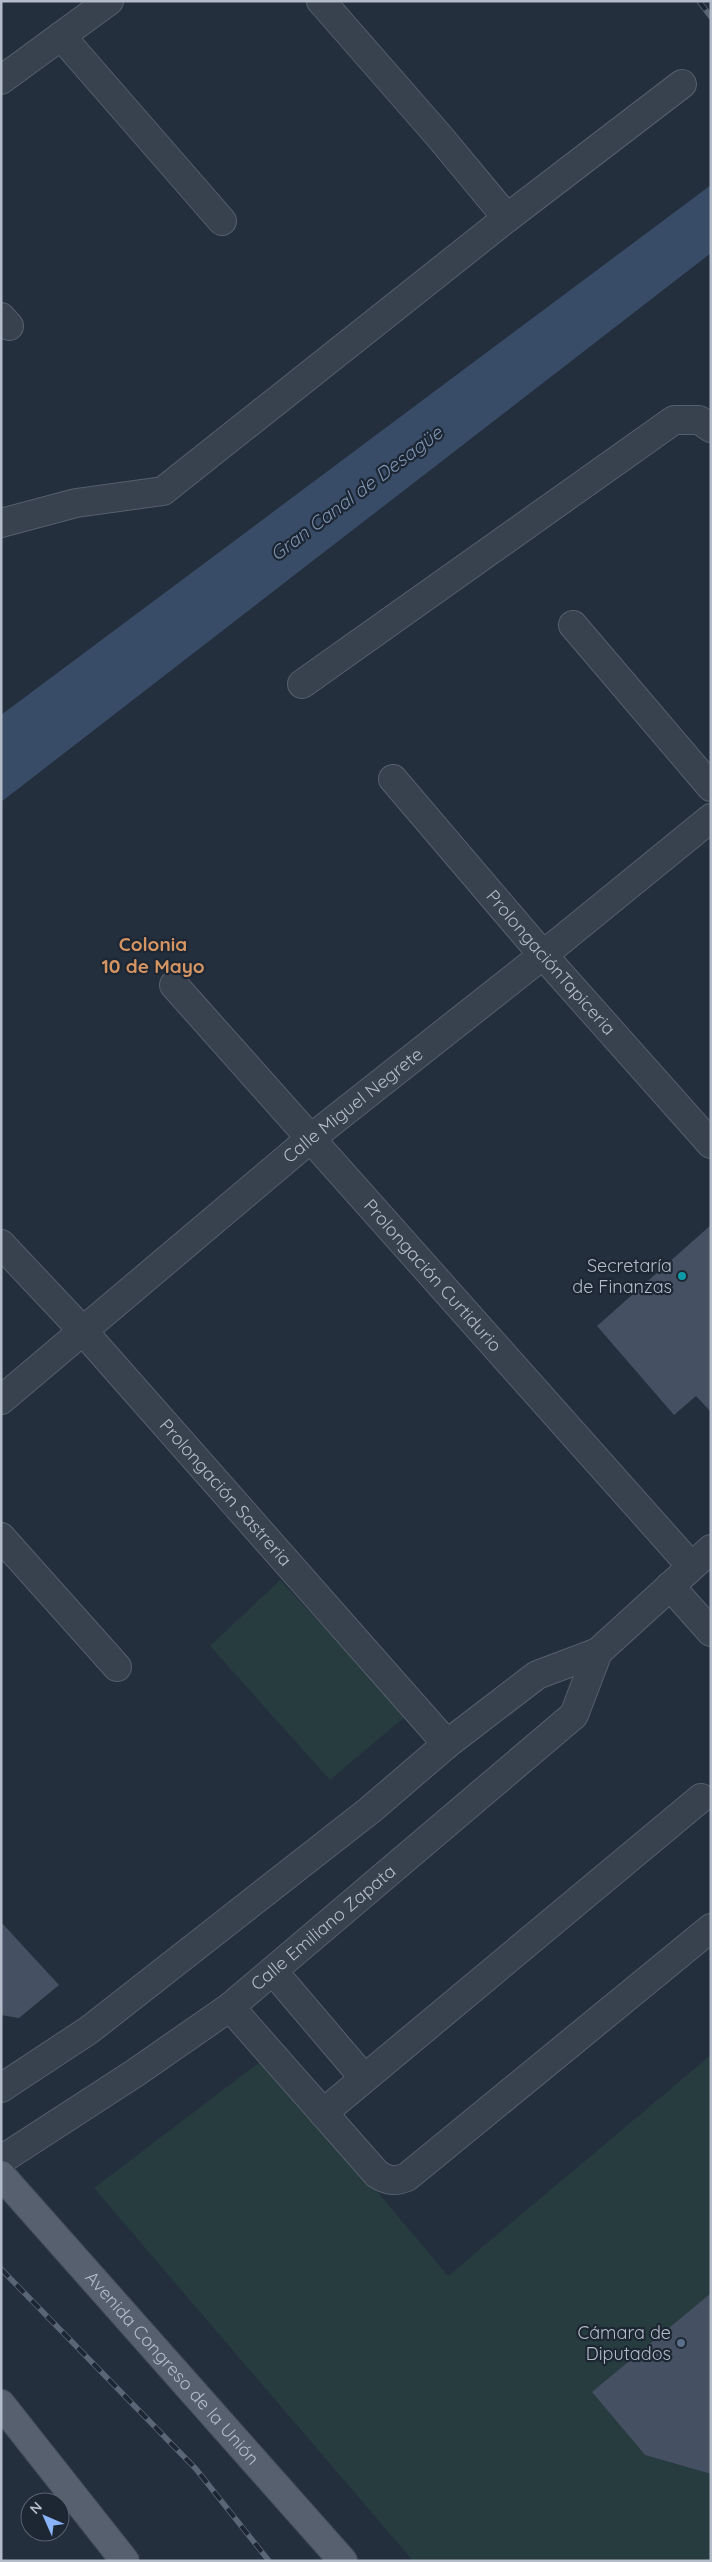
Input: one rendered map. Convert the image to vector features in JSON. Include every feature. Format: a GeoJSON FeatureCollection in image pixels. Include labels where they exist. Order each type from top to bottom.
{"type":"FeatureCollection","features":[{"type":"Feature","properties":{"kind":"main road","name":"Avenida Congreso de la Unión"},"geometry":{"type":"LineString","coordinates":[[1,2175],[343,2561]]}},
{"type":"Feature","properties":{"kind":"main road"},"geometry":{"type":"LineString","coordinates":[[1,2404],[125,2561]]}},
{"type":"Feature","properties":{"kind":"street"},"geometry":{"type":"LineString","coordinates":[[1,80],[109,1]]}},
{"type":"Feature","properties":{"kind":"street"},"geometry":{"type":"LineString","coordinates":[[321,1],[440,136],[507,218]]}},
{"type":"Feature","properties":{"kind":"street"},"geometry":{"type":"LineString","coordinates":[[61,36],[222,221]]}},
{"type":"Feature","properties":{"kind":"street"},"geometry":{"type":"LineString","coordinates":[[1,522],[76,503],[163,491],[507,218],[682,84]]}},
{"type":"Feature","properties":{"kind":"street"},"geometry":{"type":"LineString","coordinates":[[302,684],[674,420],[699,420],[711,428]]}},
{"type":"Feature","properties":{"kind":"street"},"geometry":{"type":"LineString","coordinates":[[573,626],[711,787]]}},
{"type":"Feature","properties":{"kind":"street","name":"ProlongaciónTapiceria"},"geometry":{"type":"LineString","coordinates":[[393,779],[543,955],[711,1144]]}},
{"type":"Feature","properties":{"kind":"street","name":"Calle Miguel Negrete"},"geometry":{"type":"LineString","coordinates":[[1,1400],[310,1139],[543,955],[711,818]]}},
{"type":"Feature","properties":{"kind":"street","name":"Prolongación Curtidurio"},"geometry":{"type":"LineString","coordinates":[[174,985],[310,1139],[701,1558]]}},
{"type":"Feature","properties":{"kind":"street","name":"Prolongación Sastreria"},"geometry":{"type":"LineString","coordinates":[[1,1244],[82,1331],[448,1744]]}},
{"type":"Feature","properties":{"kind":"street"},"geometry":{"type":"LineString","coordinates":[[1,1537],[117,1667]]}},
{"type":"Feature","properties":{"kind":"street","name":"Calle Emiliano Zapata"},"geometry":{"type":"LineString","coordinates":[[1,2088],[88,2030],[370,1810],[448,1744],[537,1675],[598,1652],[701,1558]]}},
{"type":"Feature","properties":{"kind":"street"},"geometry":{"type":"LineString","coordinates":[[670,1586],[711,1632]]}},
{"type":"Feature","properties":{"kind":"street","name":"Calle Emiliano Zapata"},"geometry":{"type":"LineString","coordinates":[[1,2160],[135,2073],[230,2006],[273,1971],[574,1714],[598,1652]]}},
{"type":"Feature","properties":{"kind":"street"},"geometry":{"type":"LineString","coordinates":[[323,2113],[701,1798]]}},
{"type":"Feature","properties":{"kind":"street"},"geometry":{"type":"LineString","coordinates":[[230,2006],[377,2174],[386,2180],[397,2181],[407,2177],[711,1928]]}},
{"type":"Feature","properties":{"kind":"street"},"geometry":{"type":"LineString","coordinates":[[273,1971],[364,2078]]}},
{"type":"Feature","properties":{"kind":"green space"},"geometry":{"type":"Polygon","coordinates":[[[280,1580],[406,1716],[330,1780],[210,1646],[280,1580]]]}},
{"type":"Feature","properties":{"kind":"green space"},"geometry":{"type":"Polygon","coordinates":[[[711,2055],[711,2293],[593,2393],[645,2455],[711,2474],[711,2561],[413,2561],[94,2188],[265,2058],[448,2276],[711,2055]]]}},
{"type":"Feature","properties":{"kind":"water","name":"Gran Canal de Desagüe"},"geometry":{"type":"Polygon","coordinates":[[[711,185],[711,253],[1,802],[1,715],[711,185]]]}},
{"type":"Feature","properties":{"kind":"building","name":"Secretaría de Finanzas"},"geometry":{"type":"Polygon","coordinates":[[[711,1225],[711,1412],[696,1396],[674,1415],[597,1326],[711,1225]]]}},
{"type":"Feature","properties":{"kind":"building"},"geometry":{"type":"Polygon","coordinates":[[[1,1922],[59,1985],[19,2018],[1,2015],[1,1922]]]}},
{"type":"Feature","properties":{"kind":"building","name":"Cámara de Diputados"},"geometry":{"type":"Polygon","coordinates":[[[711,2293],[711,2474],[645,2455],[592,2392],[711,2293]]]}},
{"type":"Feature","properties":{"kind":"railway"},"geometry":{"type":"LineString","coordinates":[[699,1],[711,17]]}},
{"type":"Feature","properties":{"kind":"railway"},"geometry":{"type":"LineString","coordinates":[[1,2269],[196,2469],[269,2561]]}},
{"type":"Feature","properties":{"kind":"place","name":"Secretaría de Finanzas"},"geometry":{"type":"Point","coordinates":[682,1276]}},
{"type":"Feature","properties":{"kind":"place","name":"Cámara de Diputados"},"geometry":{"type":"Point","coordinates":[681,2343]}},
{"type":"Feature","properties":{"kind":"district","name":"Colonia 10 de Mayo"},"geometry":{"type":"Point","coordinates":[153,955]}}]}
